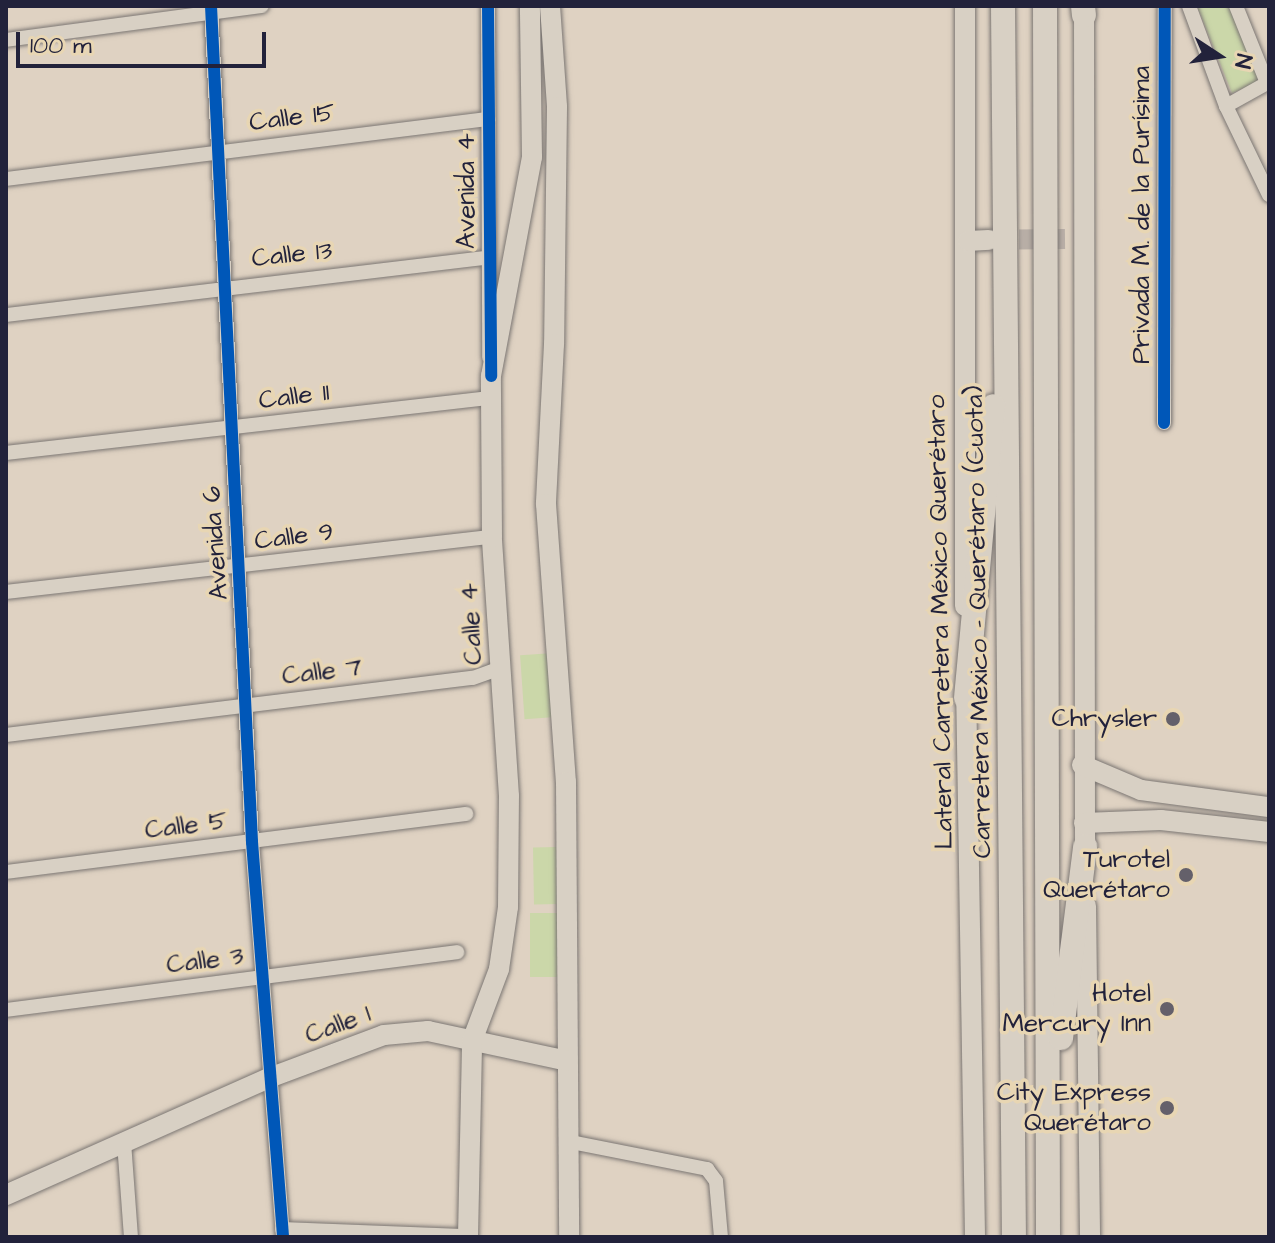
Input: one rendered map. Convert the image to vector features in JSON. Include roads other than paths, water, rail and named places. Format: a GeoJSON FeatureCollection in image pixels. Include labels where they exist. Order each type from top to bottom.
{"type":"FeatureCollection","features":[{"type":"Feature","properties":{"kind":"highway","name":"Carretera México - Querétaro (Cuota)"},"geometry":{"type":"LineString","coordinates":[[1003,6],[1014,1237]]}},
{"type":"Feature","properties":{"kind":"highway"},"geometry":{"type":"LineString","coordinates":[[1045,6],[1048,1237]]}},
{"type":"Feature","properties":{"kind":"highway"},"geometry":{"type":"LineString","coordinates":[[966,698],[984,469],[1004,332]]}},
{"type":"Feature","properties":{"kind":"highway"},"geometry":{"type":"LineString","coordinates":[[1048,1135],[1084,835]]}},
{"type":"Feature","properties":{"kind":"highway"},"geometry":{"type":"LineString","coordinates":[[1048,1195],[1054,1237]]}},
{"type":"Feature","properties":{"kind":"main road","name":"Calle 4"},"geometry":{"type":"LineString","coordinates":[[468,1236],[472,1041],[499,969],[508,907],[509,796],[492,537],[491,376],[532,157],[530,6]]}},
{"type":"Feature","properties":{"kind":"main road"},"geometry":{"type":"LineString","coordinates":[[550,6],[556,154],[546,504],[566,782],[571,1142],[569,1237]]}},
{"type":"Feature","properties":{"kind":"main road","name":"Lateral Carretera México Querétaro"},"geometry":{"type":"LineString","coordinates":[[965,6],[968,241],[966,698],[975,1237]]}},
{"type":"Feature","properties":{"kind":"main road"},"geometry":{"type":"LineString","coordinates":[[1084,9],[1074,238],[1090,1237]]}},
{"type":"Feature","properties":{"kind":"main road"},"geometry":{"type":"LineString","coordinates":[[968,241],[989,240]]}},
{"type":"Feature","properties":{"kind":"main road"},"geometry":{"type":"LineString","coordinates":[[1082,765],[1141,790],[1269,807]]}},
{"type":"Feature","properties":{"kind":"main road"},"geometry":{"type":"LineString","coordinates":[[1084,835],[1161,820],[1269,832]]}},
{"type":"Feature","properties":{"kind":"main road","name":"Calle 1"},"geometry":{"type":"LineString","coordinates":[[6,1195],[269,1078],[407,1030],[568,1061]]}},
{"type":"Feature","properties":{"kind":"street"},"geometry":{"type":"LineString","coordinates":[[6,40],[211,8],[262,6]]}},
{"type":"Feature","properties":{"kind":"street","name":"Avenida 4"},"geometry":{"type":"LineString","coordinates":[[488,6],[491,376]]}},
{"type":"Feature","properties":{"kind":"street","name":"Privada M. de la Purísima"},"geometry":{"type":"LineString","coordinates":[[1164,423],[1165,6]]}},
{"type":"Feature","properties":{"kind":"street"},"geometry":{"type":"LineString","coordinates":[[1189,6],[1226,106],[1269,195]]}},
{"type":"Feature","properties":{"kind":"street"},"geometry":{"type":"LineString","coordinates":[[1226,106],[1268,82],[1236,6]]}},
{"type":"Feature","properties":{"kind":"street","name":"Avenida 6"},"geometry":{"type":"LineString","coordinates":[[211,8],[252,842],[260,978],[282,1233]]}},
{"type":"Feature","properties":{"kind":"street","name":"Calle 15"},"geometry":{"type":"LineString","coordinates":[[6,179],[488,119]]}},
{"type":"Feature","properties":{"kind":"street","name":"Calle 13"},"geometry":{"type":"LineString","coordinates":[[6,315],[226,286],[489,257]]}},
{"type":"Feature","properties":{"kind":"street","name":"Calle 11"},"geometry":{"type":"LineString","coordinates":[[6,453],[492,398]]}},
{"type":"Feature","properties":{"kind":"street","name":"Calle 9"},"geometry":{"type":"LineString","coordinates":[[6,592],[240,568],[492,537]]}},
{"type":"Feature","properties":{"kind":"street","name":"Calle 7"},"geometry":{"type":"LineString","coordinates":[[6,735],[473,678],[500,668]]}},
{"type":"Feature","properties":{"kind":"street","name":"Calle 5"},"geometry":{"type":"LineString","coordinates":[[6,872],[466,814]]}},
{"type":"Feature","properties":{"kind":"street","name":"Calle 3"},"geometry":{"type":"LineString","coordinates":[[6,1010],[457,952]]}},
{"type":"Feature","properties":{"kind":"street"},"geometry":{"type":"LineString","coordinates":[[124,1142],[131,1237]]}},
{"type":"Feature","properties":{"kind":"street"},"geometry":{"type":"LineString","coordinates":[[571,1142],[707,1169],[716,1181],[721,1237]]}},
{"type":"Feature","properties":{"kind":"street"},"geometry":{"type":"LineString","coordinates":[[282,1233],[468,1236]]}},
{"type":"Feature","properties":{"kind":"tunnel"},"geometry":{"type":"LineString","coordinates":[[989,240],[1065,239]]}},
{"type":"Feature","properties":{"kind":"place","name":"Chrysler"},"geometry":{"type":"Point","coordinates":[1173,719]}},
{"type":"Feature","properties":{"kind":"place","name":"Turotel Querétaro"},"geometry":{"type":"Point","coordinates":[1186,875]}},
{"type":"Feature","properties":{"kind":"place","name":"Hotel Mercury Inn"},"geometry":{"type":"Point","coordinates":[1167,1009]}},
{"type":"Feature","properties":{"kind":"place","name":"City Express Querétaro"},"geometry":{"type":"Point","coordinates":[1167,1108]}}]}
